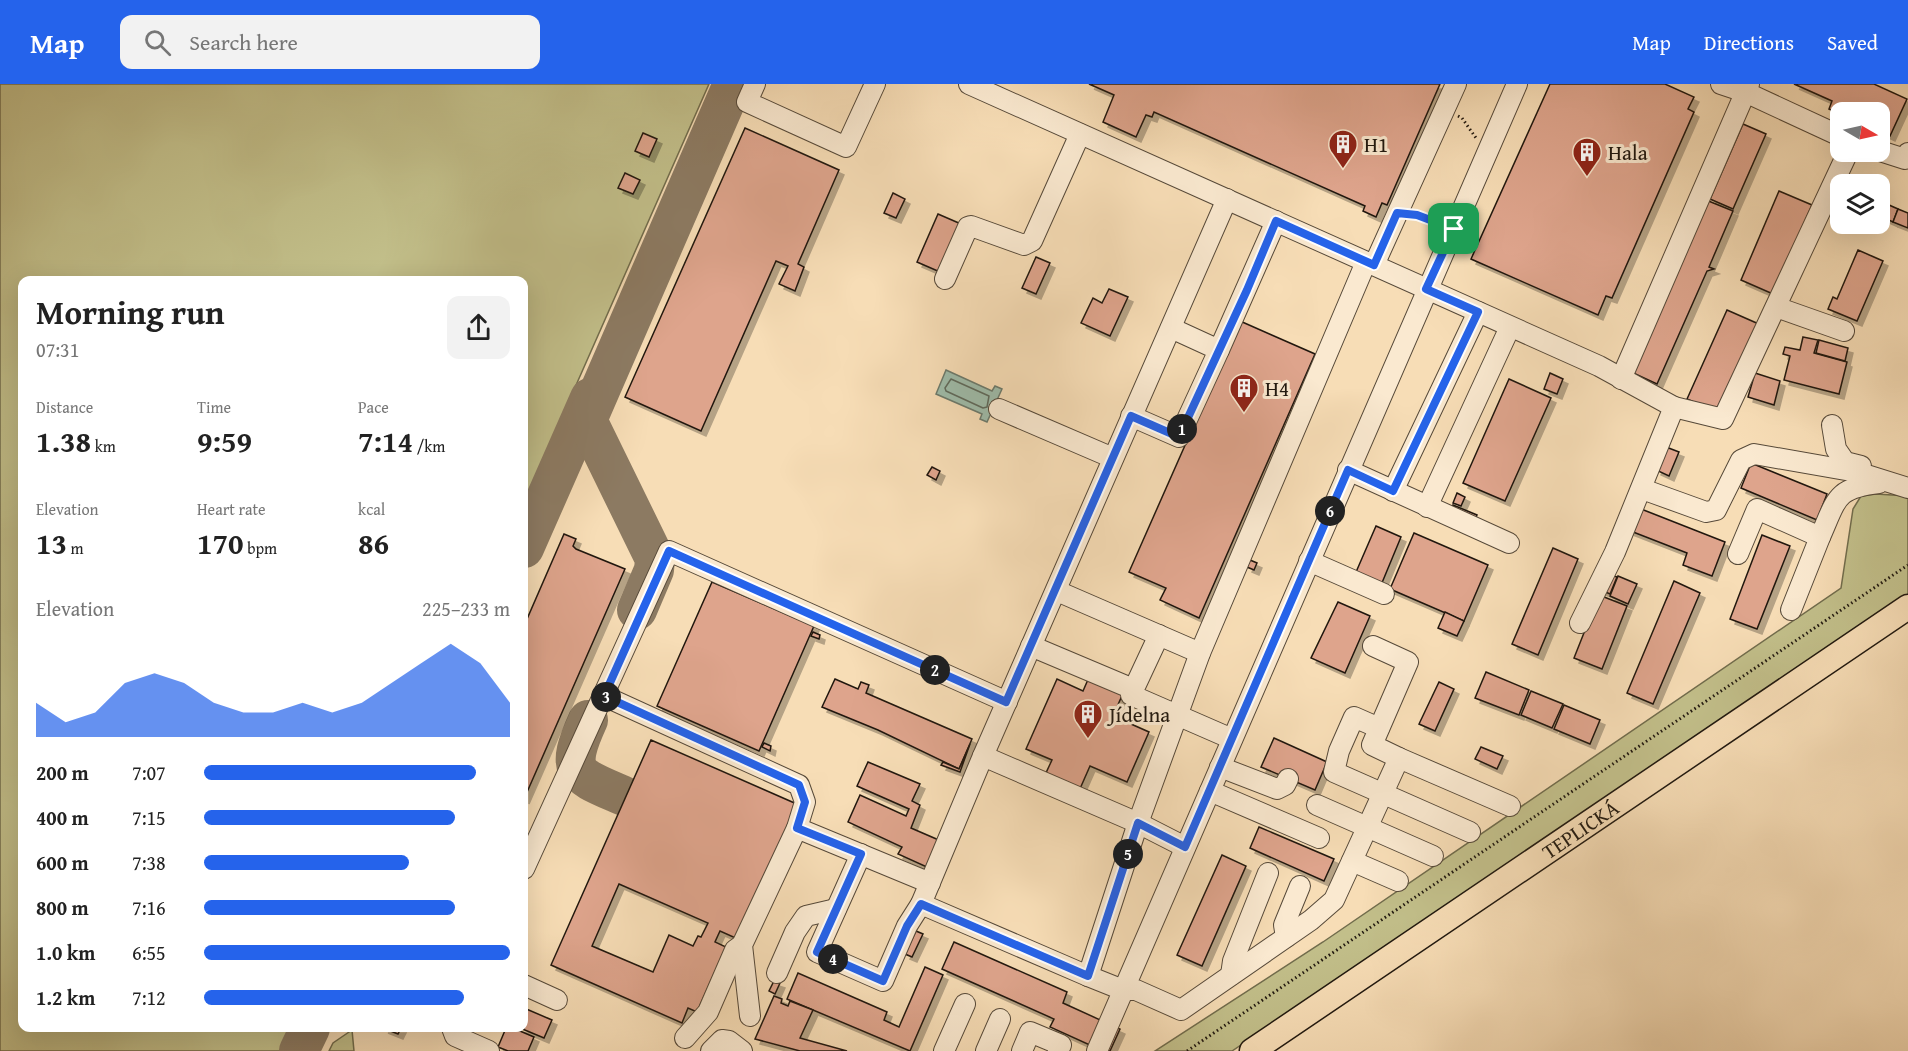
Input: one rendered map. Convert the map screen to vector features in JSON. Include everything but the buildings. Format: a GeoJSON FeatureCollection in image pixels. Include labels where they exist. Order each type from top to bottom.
{"type":"FeatureCollection","features":[{"type":"Feature","properties":{"kind":"main road","name":"TEPLICKÁ"},"geometry":{"type":"LineString","coordinates":[[1252,1051],[1908,607]]}},
{"type":"Feature","properties":{"kind":"lane"},"geometry":{"type":"LineString","coordinates":[[755,84],[747,102],[846,147],[875,84]]}},
{"type":"Feature","properties":{"kind":"lane"},"geometry":{"type":"LineString","coordinates":[[969,84],[1599,366],[1674,407],[1723,419],[1843,162]]}},
{"type":"Feature","properties":{"kind":"lane"},"geometry":{"type":"LineString","coordinates":[[1088,976],[1138,823],[1200,653],[1370,263],[1397,213],[1456,84]]}},
{"type":"Feature","properties":{"kind":"lane"},"geometry":{"type":"LineString","coordinates":[[1097,1051],[1516,84]]}},
{"type":"Feature","properties":{"kind":"lane"},"geometry":{"type":"LineString","coordinates":[[1721,84],[1747,88],[1830,131]]}},
{"type":"Feature","properties":{"kind":"lane"},"geometry":{"type":"LineString","coordinates":[[1621,379],[1747,88]]}},
{"type":"Feature","properties":{"kind":"lane"},"geometry":{"type":"LineString","coordinates":[[945,279],[968,227],[971,226],[1024,245],[1032,241],[1080,134]]}},
{"type":"Feature","properties":{"kind":"lane"},"geometry":{"type":"LineString","coordinates":[[1890,154],[1905,159],[1908,153]]}},
{"type":"Feature","properties":{"kind":"lane"},"geometry":{"type":"LineString","coordinates":[[861,854],[817,952],[883,981],[907,926],[921,904],[1006,702],[1057,591],[1227,199]]}},
{"type":"Feature","properties":{"kind":"lane"},"geometry":{"type":"LineString","coordinates":[[1131,416],[1179,437],[1276,221]]}},
{"type":"Feature","properties":{"kind":"lane"},"geometry":{"type":"LineString","coordinates":[[1776,307],[1844,331]]}},
{"type":"Feature","properties":{"kind":"lane"},"geometry":{"type":"LineString","coordinates":[[1393,491],[1478,312]]}},
{"type":"Feature","properties":{"kind":"lane"},"geometry":{"type":"LineString","coordinates":[[1427,507],[1510,327]]}},
{"type":"Feature","properties":{"kind":"lane"},"geometry":{"type":"LineString","coordinates":[[1171,328],[1219,350]]}},
{"type":"Feature","properties":{"kind":"lane"},"geometry":{"type":"LineString","coordinates":[[1580,623],[1615,552],[1674,407]]}},
{"type":"Feature","properties":{"kind":"lane"},"geometry":{"type":"LineString","coordinates":[[999,409],[1113,458]]}},
{"type":"Feature","properties":{"kind":"lane"},"geometry":{"type":"LineString","coordinates":[[1832,425],[1836,449],[1845,462],[1859,464],[1884,483]]}},
{"type":"Feature","properties":{"kind":"lane"},"geometry":{"type":"LineString","coordinates":[[1646,490],[1706,512],[1716,510],[1741,460],[1755,454],[1857,472],[1884,483],[1908,488]]}},
{"type":"Feature","properties":{"kind":"lane"},"geometry":{"type":"LineString","coordinates":[[1348,470],[1509,543]]}},
{"type":"Feature","properties":{"kind":"lane"},"geometry":{"type":"LineString","coordinates":[[1791,610],[1838,497],[1854,486],[1884,483]]}},
{"type":"Feature","properties":{"kind":"lane"},"geometry":{"type":"LineString","coordinates":[[1738,554],[1756,508],[1820,537]]}},
{"type":"Feature","properties":{"kind":"lane"},"geometry":{"type":"LineString","coordinates":[[528,860],[669,551],[1006,702]]}},
{"type":"Feature","properties":{"kind":"lane"},"geometry":{"type":"LineString","coordinates":[[1309,561],[1384,594]]}},
{"type":"Feature","properties":{"kind":"lane"},"geometry":{"type":"LineString","coordinates":[[1057,591],[1200,653]]}},
{"type":"Feature","properties":{"kind":"lane"},"geometry":{"type":"LineString","coordinates":[[1158,635],[1131,695],[1232,739]]}},
{"type":"Feature","properties":{"kind":"lane"},"geometry":{"type":"LineString","coordinates":[[1031,646],[1133,689]]}},
{"type":"Feature","properties":{"kind":"lane"},"geometry":{"type":"LineString","coordinates":[[1373,646],[1408,662],[1372,745],[1510,806]]}},
{"type":"Feature","properties":{"kind":"lane"},"geometry":{"type":"LineString","coordinates":[[604,696],[799,785],[805,802],[797,828],[742,945],[735,950],[708,1012],[686,1038]]}},
{"type":"Feature","properties":{"kind":"lane"},"geometry":{"type":"LineString","coordinates":[[1379,728],[1354,717],[1339,751],[1334,772],[1470,832]]}},
{"type":"Feature","properties":{"kind":"lane"},"geometry":{"type":"LineString","coordinates":[[983,756],[1138,823],[1185,847]]}},
{"type":"Feature","properties":{"kind":"lane"},"geometry":{"type":"LineString","coordinates":[[921,904],[1088,976],[1123,990],[1136,990],[1181,1010],[1286,937],[1334,900],[1399,758]]}},
{"type":"Feature","properties":{"kind":"lane"},"geometry":{"type":"LineString","coordinates":[[1220,767],[1277,789],[1285,785],[1288,779]]}},
{"type":"Feature","properties":{"kind":"lane"},"geometry":{"type":"LineString","coordinates":[[1210,791],[1319,838]]}},
{"type":"Feature","properties":{"kind":"lane"},"geometry":{"type":"LineString","coordinates":[[1317,805],[1433,856]]}},
{"type":"Feature","properties":{"kind":"lane"},"geometry":{"type":"LineString","coordinates":[[797,828],[930,883]]}},
{"type":"Feature","properties":{"kind":"lane"},"geometry":{"type":"LineString","coordinates":[[1352,861],[1398,881]]}},
{"type":"Feature","properties":{"kind":"lane"},"geometry":{"type":"LineString","coordinates":[[1231,975],[1233,961],[1268,873]]}},
{"type":"Feature","properties":{"kind":"lane"},"geometry":{"type":"LineString","coordinates":[[1286,937],[1284,926],[1300,886]]}},
{"type":"Feature","properties":{"kind":"lane"},"geometry":{"type":"LineString","coordinates":[[777,973],[795,932],[806,916],[836,909]]}},
{"type":"Feature","properties":{"kind":"lane"},"geometry":{"type":"LineString","coordinates":[[742,945],[750,1016]]}},
{"type":"Feature","properties":{"kind":"lane"},"geometry":{"type":"LineString","coordinates":[[528,987],[557,1000]]}},
{"type":"Feature","properties":{"kind":"lane"},"geometry":{"type":"LineString","coordinates":[[944,1051],[965,1004]]}},
{"type":"Feature","properties":{"kind":"lane"},"geometry":{"type":"LineString","coordinates":[[986,1051],[1000,1019]]}},
{"type":"Feature","properties":{"kind":"lane"},"geometry":{"type":"LineString","coordinates":[[454,1032],[455,1036],[489,1051]]}},
{"type":"Feature","properties":{"kind":"lane"},"geometry":{"type":"LineString","coordinates":[[1022,1051],[1030,1032],[1061,1045],[1058,1051]]}},
{"type":"Feature","properties":{"kind":"lane"},"geometry":{"type":"LineString","coordinates":[[711,1051],[722,1040],[729,1041],[741,1051]]}},
{"type":"Feature","properties":{"kind":"path"},"geometry":{"type":"LineString","coordinates":[[1444,110],[1462,118],[1487,154]]}},
{"type":"Feature","properties":{"kind":"path"},"geometry":{"type":"LineString","coordinates":[[1397,213],[1417,215],[1454,229]]}},
{"type":"Feature","properties":{"kind":"path"},"geometry":{"type":"LineString","coordinates":[[1186,1051],[1908,565]]}},
{"type":"Feature","properties":{"kind":"shaded area"},"geometry":{"type":"Polygon","coordinates":[[[0,84],[709,84],[528,494],[528,276],[18,276],[18,1032],[289,1032],[281,1051],[0,1051],[0,84]]]}},
{"type":"Feature","properties":{"kind":"shaded area"},"geometry":{"type":"Polygon","coordinates":[[[1876,494],[1908,496],[1908,596],[1232,1051],[1155,1051],[1323,942],[1841,588],[1853,509],[1861,496],[1876,494]]]}},
{"type":"Feature","properties":{"kind":"shaded area"},"geometry":{"type":"Polygon","coordinates":[[[352,1032],[354,1051],[329,1051],[333,1043],[352,1032]]]}},
{"type":"Feature","properties":{"kind":"water"},"geometry":{"type":"Polygon","coordinates":[[[946,370],[992,391],[995,386],[1002,389],[987,422],[980,419],[982,414],[936,394],[946,370]]]}},
{"type":"Feature","properties":{"kind":"taxiway"},"geometry":{"type":"LineString","coordinates":[[637,610],[654,570],[655,559],[587,420],[733,84]]}},
{"type":"Feature","properties":{"kind":"taxiway"},"geometry":{"type":"LineString","coordinates":[[528,539],[590,398]]}},
{"type":"Feature","properties":{"kind":"taxiway"},"geometry":{"type":"LineString","coordinates":[[588,720],[576,752],[579,771],[595,783],[626,797]]}},
{"type":"Feature","properties":{"kind":"taxiway"},"geometry":{"type":"LineString","coordinates":[[299,1051],[308,1032]]}},
{"type":"Feature","properties":{"kind":"place","name":"H1"},"geometry":{"type":"Point","coordinates":[1343,170]}},
{"type":"Feature","properties":{"kind":"place","name":"Hala"},"geometry":{"type":"Point","coordinates":[1587,178]}},
{"type":"Feature","properties":{"kind":"place","name":"H4"},"geometry":{"type":"Point","coordinates":[1244,414]}},
{"type":"Feature","properties":{"kind":"place","name":"Jídelna"},"geometry":{"type":"Point","coordinates":[1088,740]}},
{"type":"Feature","properties":{"kind":"route"},"geometry":{"type":"LineString","coordinates":[[1397,213],[1417,215],[1454,229],[1426,289],[1478,312],[1393,491],[1348,470],[1185,847],[1138,823],[1088,976],[921,904],[907,926],[883,981],[817,952],[861,854],[797,828],[805,802],[799,785],[604,696],[669,551],[1006,702],[1057,591],[1131,416],[1179,437],[1247,290],[1276,221],[1374,265],[1397,213]]}}]}
